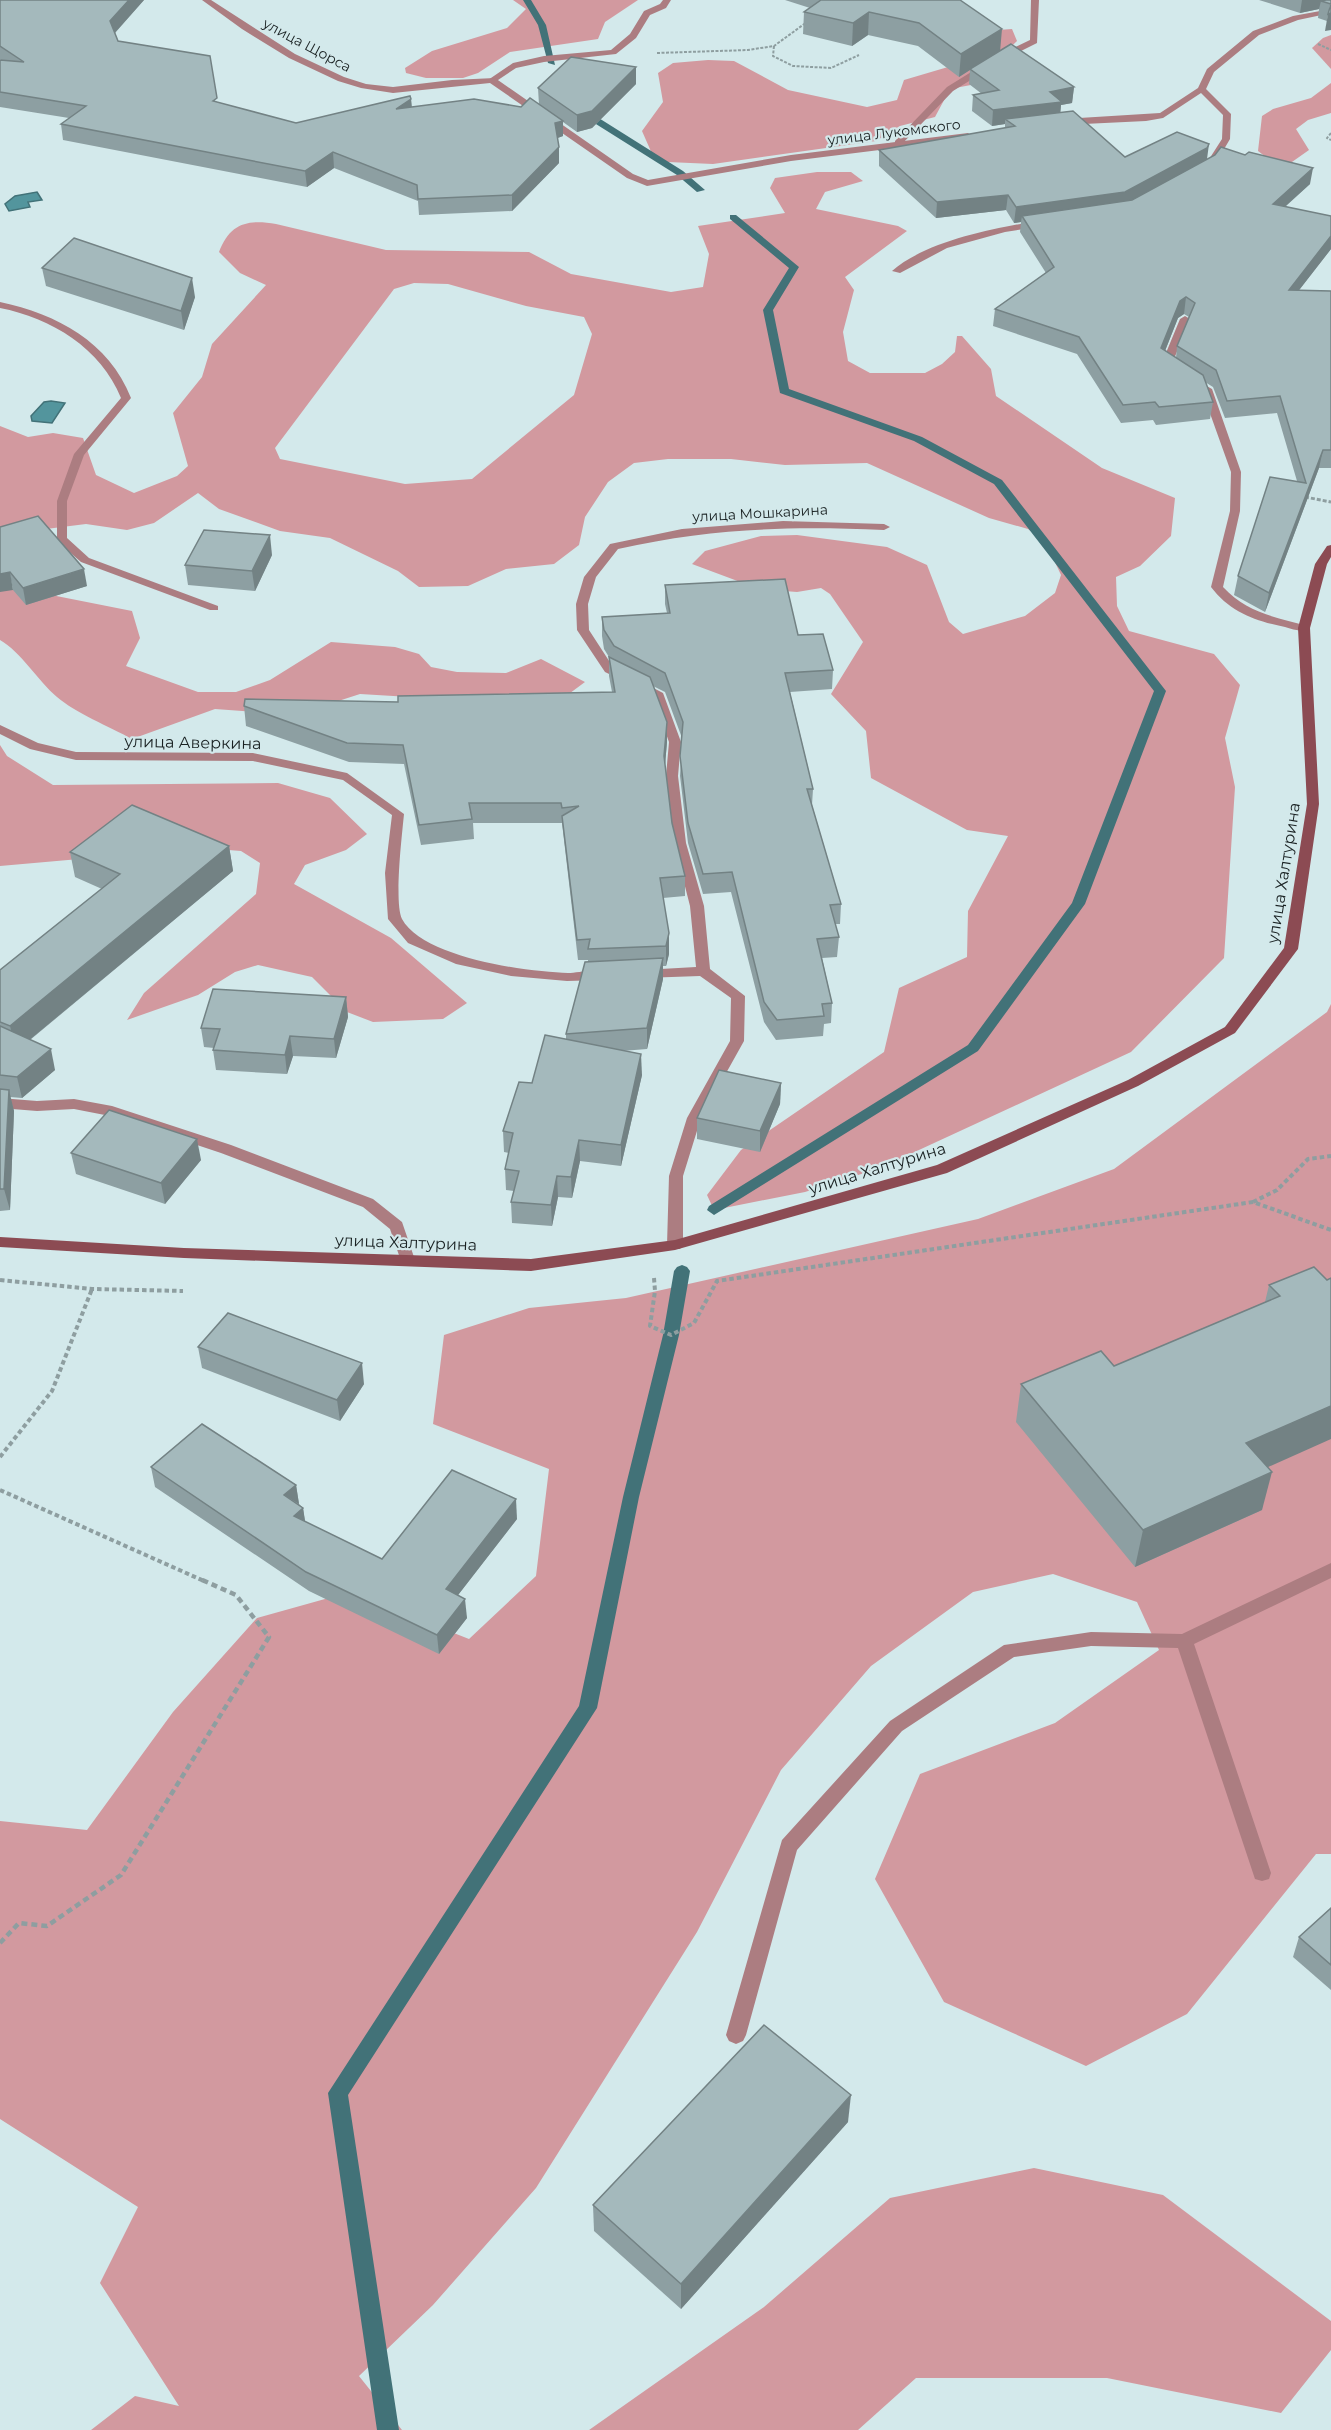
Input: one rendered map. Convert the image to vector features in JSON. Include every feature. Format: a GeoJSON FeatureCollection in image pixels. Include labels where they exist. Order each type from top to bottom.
{"type":"FeatureCollection","features":[{"type":"Feature","properties":{"kind":"street","name":"улица Щорса"},"geometry":{"type":"LineString","coordinates":[[206,0],[233,20],[339,79],[387,90],[492,80]]}},
{"type":"Feature","properties":{"kind":"street"},"geometry":{"type":"LineString","coordinates":[[492,80],[513,66],[544,59],[613,52],[633,36],[647,13],[663,6],[667,0]]}},
{"type":"Feature","properties":{"kind":"street"},"geometry":{"type":"LineString","coordinates":[[898,143],[950,89],[1000,58],[1034,41],[1035,0]]}},
{"type":"Feature","properties":{"kind":"street"},"geometry":{"type":"LineString","coordinates":[[1052,123],[1163,115],[1202,89],[1210,71],[1256,33],[1296,18],[1331,11]]}},
{"type":"Feature","properties":{"kind":"street","name":"улица Лукомского"},"geometry":{"type":"LineString","coordinates":[[492,80],[630,176],[647,183],[790,158],[977,134]]}},
{"type":"Feature","properties":{"kind":"street"},"geometry":{"type":"LineString","coordinates":[[1198,173],[1209,167],[1226,139],[1227,114],[1202,89]]}},
{"type":"Feature","properties":{"kind":"street"},"geometry":{"type":"LineString","coordinates":[[897,271],[944,246],[1004,229],[1048,223]]}},
{"type":"Feature","properties":{"kind":"street"},"geometry":{"type":"LineString","coordinates":[[0,305],[18,308],[56,324],[84,341],[116,376],[126,398],[80,454],[62,501],[61,539],[85,561],[213,608]]}},
{"type":"Feature","properties":{"kind":"street"},"geometry":{"type":"LineString","coordinates":[[1185,319],[1166,365],[1207,389],[1236,472],[1235,510],[1218,587],[1229,602],[1247,614],[1304,628]]}},
{"type":"Feature","properties":{"kind":"street","name":"улица Мошкарина"},"geometry":{"type":"LineString","coordinates":[[703,971],[697,906],[680,843],[672,776],[675,742],[657,693],[609,669],[583,630],[582,604],[590,577],[614,546],[682,532],[748,526],[817,524],[884,527]]}},
{"type":"Feature","properties":{"kind":"street","name":"улица Халтурина"},"geometry":{"type":"LineString","coordinates":[[0,1242],[184,1253],[531,1265],[675,1245],[942,1169],[1133,1083],[1230,1030],[1291,950],[1313,804],[1304,628],[1321,564],[1331,548]]}},
{"type":"Feature","properties":{"kind":"street","name":"улица Аверкина"},"geometry":{"type":"LineString","coordinates":[[0,729],[34,746],[76,756],[253,757],[347,777],[398,814],[392,873],[395,919],[413,940],[461,961],[511,972],[567,977],[703,971]]}},
{"type":"Feature","properties":{"kind":"street"},"geometry":{"type":"LineString","coordinates":[[675,1245],[676,1176],[694,1118],[737,1041],[738,996],[703,971]]}},
{"type":"Feature","properties":{"kind":"street"},"geometry":{"type":"LineString","coordinates":[[0,1103],[38,1106],[74,1104],[112,1111],[226,1149],[368,1203],[397,1226],[407,1260]]}},
{"type":"Feature","properties":{"kind":"street"},"geometry":{"type":"LineString","coordinates":[[736,2036],[789,1846],[896,1726],[1010,1650],[1091,1639],[1184,1641],[1331,1569]]}},
{"type":"Feature","properties":{"kind":"street"},"geometry":{"type":"LineString","coordinates":[[1184,1641],[1262,1873]]}},
{"type":"Feature","properties":{"kind":"path"},"geometry":{"type":"LineString","coordinates":[[812,19],[774,46],[773,57],[793,66],[831,68],[859,55]]}},
{"type":"Feature","properties":{"kind":"path"},"geometry":{"type":"LineString","coordinates":[[1331,133],[1328,138],[1331,140]]}},
{"type":"Feature","properties":{"kind":"path"},"geometry":{"type":"LineString","coordinates":[[1299,497],[1331,502]]}},
{"type":"Feature","properties":{"kind":"path"},"geometry":{"type":"LineString","coordinates":[[650,1248],[655,1291],[650,1326],[671,1335],[694,1323],[717,1281],[1253,1202],[1277,1190],[1308,1159],[1331,1156]]}},
{"type":"Feature","properties":{"kind":"path"},"geometry":{"type":"LineString","coordinates":[[1253,1202],[1331,1230]]}},
{"type":"Feature","properties":{"kind":"path"},"geometry":{"type":"LineString","coordinates":[[0,1280],[92,1289],[183,1291]]}},
{"type":"Feature","properties":{"kind":"path"},"geometry":{"type":"LineString","coordinates":[[0,1457],[52,1391],[92,1289]]}},
{"type":"Feature","properties":{"kind":"path"},"geometry":{"type":"LineString","coordinates":[[0,1490],[236,1595],[269,1637],[121,1875],[47,1926],[19,1923],[0,1943]]}},
{"type":"Feature","properties":{"kind":"shaded area"},"geometry":{"type":"Polygon","coordinates":[[[513,0],[638,0],[605,22],[598,39],[510,52],[478,73],[463,78],[426,78],[406,73],[405,68],[432,51],[507,28],[526,9],[513,0]]]}},
{"type":"Feature","properties":{"kind":"shaded area"},"geometry":{"type":"Polygon","coordinates":[[[1012,29],[1017,41],[976,84],[950,89],[935,117],[900,126],[876,141],[713,164],[668,162],[653,156],[642,131],[663,102],[658,73],[673,63],[708,60],[734,61],[788,90],[867,107],[897,100],[904,80],[948,67],[998,30],[1012,29]]]}},
{"type":"Feature","properties":{"kind":"shaded area"},"geometry":{"type":"Polygon","coordinates":[[[1331,35],[1331,69],[1312,48],[1323,38],[1331,35]]]}},
{"type":"Feature","properties":{"kind":"shaded area"},"geometry":{"type":"Polygon","coordinates":[[[1331,83],[1331,113],[1308,120],[1296,129],[1309,150],[1282,169],[1258,151],[1262,116],[1273,109],[1311,98],[1331,83]]]}},
{"type":"Feature","properties":{"kind":"shaded area"},"geometry":{"type":"Polygon","coordinates":[[[817,172],[851,172],[863,181],[825,192],[816,209],[898,226],[907,231],[845,277],[854,290],[843,332],[848,361],[870,373],[925,373],[942,364],[955,352],[957,336],[962,336],[991,369],[996,396],[1102,468],[1175,498],[1171,536],[1140,566],[1116,577],[1117,606],[1129,631],[1214,654],[1240,685],[1225,738],[1235,787],[1224,958],[1131,1052],[880,1168],[805,1192],[714,1210],[707,1195],[741,1150],[884,1052],[899,988],[967,957],[968,911],[1008,836],[967,830],[871,778],[866,731],[831,694],[863,642],[830,594],[821,588],[797,592],[759,589],[692,564],[705,551],[761,536],[797,535],[887,547],[927,565],[949,622],[963,634],[1025,616],[1055,593],[1061,575],[1046,543],[1028,529],[989,518],[867,463],[785,465],[731,459],[668,459],[634,463],[608,482],[585,517],[579,545],[554,564],[506,569],[468,586],[419,587],[398,571],[330,538],[280,531],[219,509],[198,493],[154,523],[127,530],[86,524],[14,533],[0,531],[0,426],[28,437],[53,433],[83,438],[96,475],[134,493],[177,476],[188,466],[173,413],[202,377],[212,344],[266,285],[240,273],[219,252],[223,242],[234,229],[241,225],[257,222],[276,224],[386,250],[529,252],[571,274],[671,292],[703,287],[709,254],[698,226],[785,213],[770,188],[775,178],[817,172]],[[414,283],[394,289],[275,448],[280,459],[405,484],[472,479],[574,395],[592,334],[584,317],[526,306],[448,284],[414,283]]]}},
{"type":"Feature","properties":{"kind":"shaded area"},"geometry":{"type":"Polygon","coordinates":[[[21,589],[132,611],[140,638],[126,666],[198,692],[236,692],[270,680],[331,642],[395,647],[419,654],[431,667],[457,672],[506,673],[541,659],[585,682],[562,699],[543,705],[360,694],[295,715],[215,709],[132,739],[64,703],[8,645],[0,640],[0,590],[21,589]]]}},
{"type":"Feature","properties":{"kind":"shaded area"},"geometry":{"type":"Polygon","coordinates":[[[0,745],[7,756],[53,785],[278,783],[330,798],[367,834],[346,850],[305,865],[294,884],[391,938],[467,1003],[443,1019],[373,1022],[347,1012],[312,977],[258,965],[235,972],[198,995],[127,1020],[144,993],[256,894],[260,863],[241,851],[204,848],[0,866],[0,745]]]}},
{"type":"Feature","properties":{"kind":"shaded area"},"geometry":{"type":"Polygon","coordinates":[[[1331,1004],[1331,1854],[1316,1854],[1187,2014],[1086,2066],[944,2002],[875,1879],[920,1774],[1055,1723],[1159,1650],[1137,1602],[1053,1574],[973,1592],[871,1666],[781,1770],[697,1932],[536,2188],[433,2305],[359,2376],[402,2430],[91,2430],[135,2396],[179,2406],[100,2283],[138,2207],[0,2119],[0,1821],[87,1830],[173,1712],[257,1618],[350,1592],[469,1639],[536,1576],[549,1469],[433,1424],[444,1335],[529,1308],[626,1298],[978,1219],[1114,1169],[1327,1012],[1331,1004]]]}},
{"type":"Feature","properties":{"kind":"shaded area"},"geometry":{"type":"Polygon","coordinates":[[[1034,2168],[1163,2195],[1331,2321],[1331,2350],[1281,2413],[1107,2378],[916,2378],[858,2430],[589,2430],[764,2307],[890,2198],[1034,2168]]]}},
{"type":"Feature","properties":{"kind":"water"},"geometry":{"type":"Polygon","coordinates":[[[37,192],[42,200],[28,202],[30,207],[9,211],[5,204],[15,196],[37,192]]]}},
{"type":"Feature","properties":{"kind":"water"},"geometry":{"type":"Polygon","coordinates":[[[44,402],[65,403],[52,423],[32,421],[31,416],[44,402]]]}},
{"type":"Feature","properties":{"kind":"building"},"geometry":{"type":"Polygon","coordinates":[[[0,0],[129,0],[110,21],[118,41],[210,56],[217,98],[213,101],[296,123],[410,96],[411,99],[396,109],[474,99],[521,107],[530,98],[563,121],[555,123],[559,147],[512,195],[418,199],[417,185],[333,152],[305,171],[61,124],[86,106],[0,92],[0,60],[24,62],[0,46],[0,0]]]}},
{"type":"Feature","properties":{"kind":"building"},"geometry":{"type":"Polygon","coordinates":[[[821,0],[960,0],[1002,29],[961,54],[919,23],[869,12],[853,23],[804,12],[821,0]]]}},
{"type":"Feature","properties":{"kind":"building"},"geometry":{"type":"Polygon","coordinates":[[[1011,44],[1074,87],[1050,92],[1062,102],[993,110],[973,95],[999,90],[970,69],[1011,44]]]}},
{"type":"Feature","properties":{"kind":"building"},"geometry":{"type":"Polygon","coordinates":[[[571,57],[636,67],[592,111],[577,115],[538,88],[571,57]]]}},
{"type":"Feature","properties":{"kind":"building"},"geometry":{"type":"Polygon","coordinates":[[[1073,111],[1125,157],[1177,132],[1209,144],[1207,148],[1125,192],[1016,207],[1008,195],[937,202],[879,150],[1015,126],[1005,119],[1073,111]]]}},
{"type":"Feature","properties":{"kind":"building"},"geometry":{"type":"Polygon","coordinates":[[[1221,147],[1245,155],[1249,152],[1313,168],[1273,204],[1331,216],[1331,236],[1289,290],[1331,291],[1331,450],[1323,450],[1269,593],[1238,576],[1270,477],[1306,483],[1280,396],[1227,401],[1216,370],[1177,346],[1195,303],[1186,297],[1180,301],[1161,348],[1203,375],[1213,402],[1159,407],[1155,402],[1123,405],[1079,337],[995,309],[1054,267],[1022,216],[1132,200],[1215,155],[1221,147]]]}},
{"type":"Feature","properties":{"kind":"building"},"geometry":{"type":"Polygon","coordinates":[[[74,238],[192,278],[181,311],[42,268],[74,238]]]}},
{"type":"Feature","properties":{"kind":"building"},"geometry":{"type":"Polygon","coordinates":[[[38,516],[84,569],[23,588],[10,572],[0,574],[0,527],[38,516]]]}},
{"type":"Feature","properties":{"kind":"building"},"geometry":{"type":"Polygon","coordinates":[[[204,530],[270,535],[252,571],[185,565],[204,530]]]}},
{"type":"Feature","properties":{"kind":"building"},"geometry":{"type":"Polygon","coordinates":[[[785,579],[798,635],[823,634],[833,670],[785,673],[813,789],[807,789],[841,904],[830,905],[839,937],[817,939],[832,1003],[822,1004],[824,1016],[777,1020],[764,1002],[732,872],[703,874],[688,823],[680,756],[683,722],[665,673],[614,646],[604,630],[602,617],[670,613],[665,585],[785,579]]]}},
{"type":"Feature","properties":{"kind":"building"},"geometry":{"type":"Polygon","coordinates":[[[609,657],[650,677],[667,722],[664,756],[672,823],[685,876],[660,878],[669,933],[666,946],[588,949],[590,939],[577,940],[562,816],[579,806],[562,808],[561,803],[469,803],[472,819],[419,825],[403,745],[347,743],[244,706],[245,699],[398,702],[398,696],[615,692],[609,657]]]}},
{"type":"Feature","properties":{"kind":"building"},"geometry":{"type":"Polygon","coordinates":[[[132,805],[229,846],[10,1026],[0,1022],[0,970],[120,874],[70,852],[132,805]]]}},
{"type":"Feature","properties":{"kind":"building"},"geometry":{"type":"Polygon","coordinates":[[[663,958],[647,1028],[566,1034],[585,962],[663,958]]]}},
{"type":"Feature","properties":{"kind":"building"},"geometry":{"type":"Polygon","coordinates":[[[213,989],[346,997],[334,1039],[290,1036],[285,1055],[213,1050],[220,1029],[201,1028],[213,989]]]}},
{"type":"Feature","properties":{"kind":"building"},"geometry":{"type":"Polygon","coordinates":[[[0,1026],[51,1049],[17,1077],[0,1075],[0,1026]]]}},
{"type":"Feature","properties":{"kind":"building"},"geometry":{"type":"Polygon","coordinates":[[[545,1035],[641,1054],[621,1145],[579,1140],[571,1177],[557,1176],[551,1205],[511,1202],[519,1171],[505,1169],[513,1133],[503,1131],[519,1082],[532,1083],[545,1035]]]}},
{"type":"Feature","properties":{"kind":"building"},"geometry":{"type":"Polygon","coordinates":[[[719,1070],[781,1083],[760,1131],[697,1118],[719,1070]]]}},
{"type":"Feature","properties":{"kind":"building"},"geometry":{"type":"Polygon","coordinates":[[[0,1089],[9,1090],[4,1189],[0,1189],[0,1089]]]}},
{"type":"Feature","properties":{"kind":"building"},"geometry":{"type":"Polygon","coordinates":[[[109,1110],[197,1139],[161,1183],[71,1153],[109,1110]]]}},
{"type":"Feature","properties":{"kind":"building"},"geometry":{"type":"Polygon","coordinates":[[[1314,1267],[1327,1280],[1331,1278],[1331,1406],[1246,1443],[1272,1472],[1143,1530],[1021,1384],[1101,1351],[1114,1366],[1280,1296],[1269,1285],[1314,1267]]]}},
{"type":"Feature","properties":{"kind":"building"},"geometry":{"type":"Polygon","coordinates":[[[228,1313],[362,1363],[337,1400],[198,1347],[228,1313]]]}},
{"type":"Feature","properties":{"kind":"building"},"geometry":{"type":"Polygon","coordinates":[[[202,1424],[296,1485],[284,1495],[303,1508],[294,1516],[382,1559],[452,1470],[516,1499],[446,1589],[465,1599],[437,1635],[306,1572],[151,1467],[202,1424]]]}},
{"type":"Feature","properties":{"kind":"building"},"geometry":{"type":"Polygon","coordinates":[[[1331,1908],[1331,1965],[1299,1937],[1331,1908]]]}},
{"type":"Feature","properties":{"kind":"building"},"geometry":{"type":"Polygon","coordinates":[[[764,2025],[851,2095],[681,2284],[593,2205],[764,2025]]]}},
{"type":"Feature","properties":{"kind":"waterway"},"geometry":{"type":"LineString","coordinates":[[527,0],[542,25],[552,63]]}},
{"type":"Feature","properties":{"kind":"waterway"},"geometry":{"type":"LineString","coordinates":[[583,112],[680,173],[700,190]]}},
{"type":"Feature","properties":{"kind":"waterway"},"geometry":{"type":"LineString","coordinates":[[714,1210],[973,1048],[1078,904],[1160,691],[998,482],[918,439],[784,391],[768,310],[794,267],[733,217]]}},
{"type":"Feature","properties":{"kind":"waterway"},"geometry":{"type":"LineString","coordinates":[[388,2430],[338,2093],[588,1708],[631,1497],[671,1335],[682,1271]]}}]}
